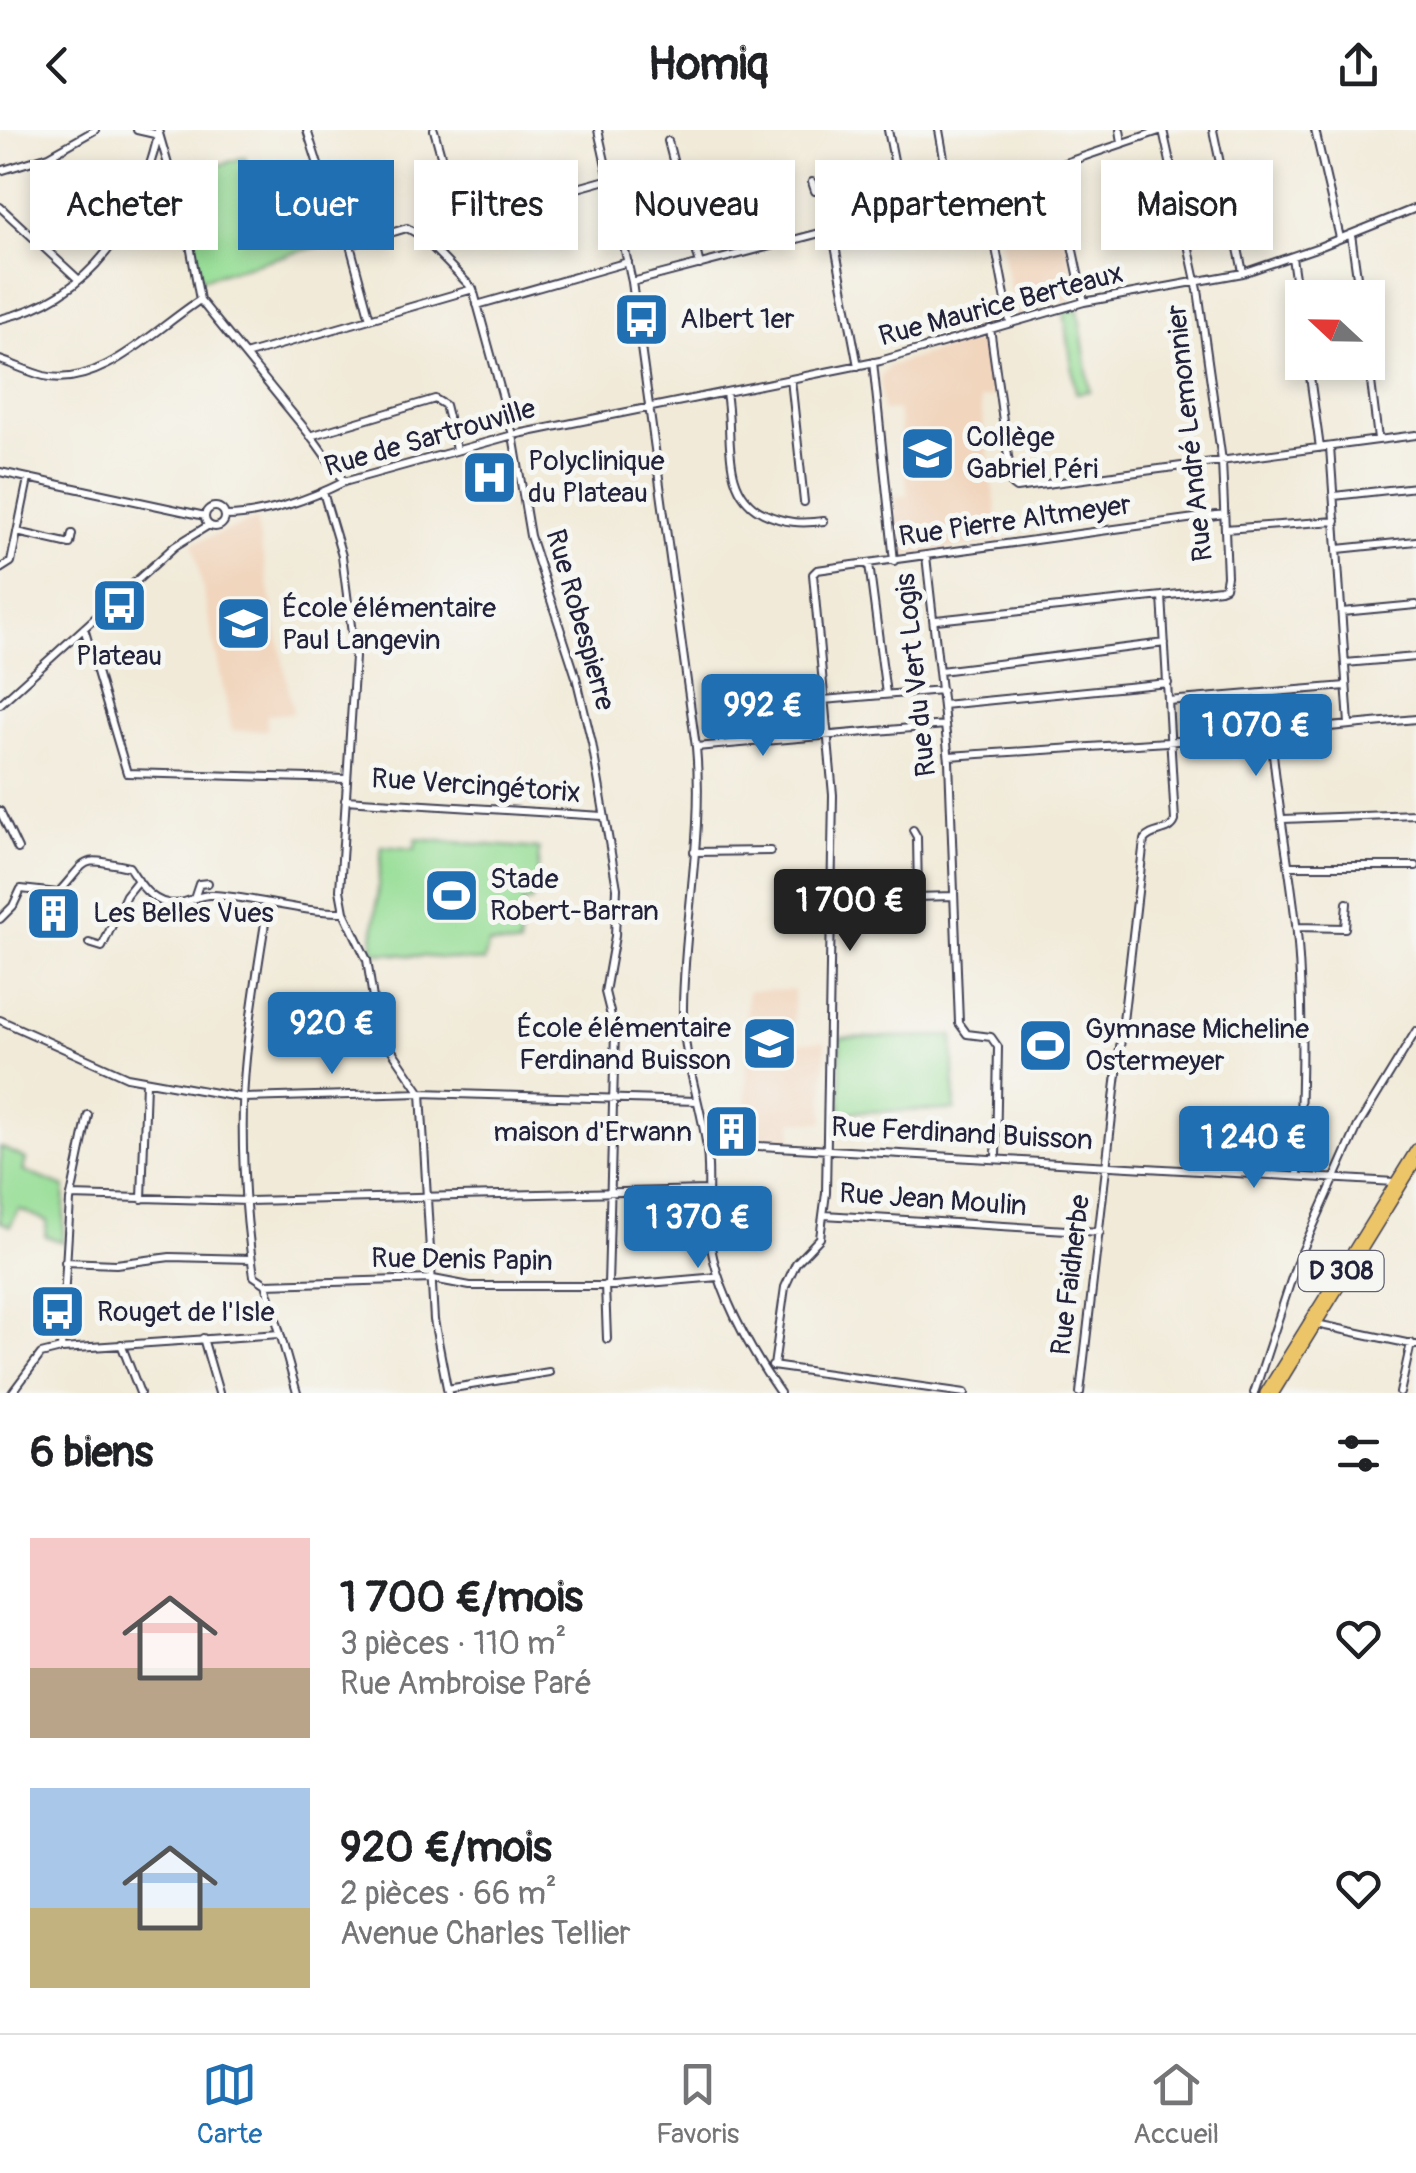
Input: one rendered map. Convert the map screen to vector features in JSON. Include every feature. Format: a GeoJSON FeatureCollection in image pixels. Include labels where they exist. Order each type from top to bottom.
{"type":"FeatureCollection","features":[{"type":"Feature","properties":{"kind":"main road","name":"D 308"},"geometry":{"type":"LineString","coordinates":[[1266,1393],[1416,1149]]}},
{"type":"Feature","properties":{"kind":"main road","name":"D 308"},"geometry":{"type":"LineString","coordinates":[[1274,1393],[1416,1162]]}},
{"type":"Feature","properties":{"kind":"street"},"geometry":{"type":"LineString","coordinates":[[0,171],[48,156],[95,130]]}},
{"type":"Feature","properties":{"kind":"street"},"geometry":{"type":"LineString","coordinates":[[137,130],[158,132]]}},
{"type":"Feature","properties":{"kind":"street"},"geometry":{"type":"LineString","coordinates":[[307,130],[317,160]]}},
{"type":"Feature","properties":{"kind":"street"},"geometry":{"type":"LineString","coordinates":[[434,130],[442,160]]}},
{"type":"Feature","properties":{"kind":"street"},"geometry":{"type":"LineString","coordinates":[[598,130],[606,160]]}},
{"type":"Feature","properties":{"kind":"street"},"geometry":{"type":"LineString","coordinates":[[888,130],[894,160]]}},
{"type":"Feature","properties":{"kind":"street"},"geometry":{"type":"LineString","coordinates":[[939,130],[944,160]]}},
{"type":"Feature","properties":{"kind":"street"},"geometry":{"type":"LineString","coordinates":[[1120,130],[1122,142]]}},
{"type":"Feature","properties":{"kind":"street"},"geometry":{"type":"LineString","coordinates":[[1071,160],[1163,130]]}},
{"type":"Feature","properties":{"kind":"street","name":"Rue André Lemonnier"},"geometry":{"type":"LineString","coordinates":[[1163,130],[1197,282],[1222,461],[1225,529],[1224,586],[1162,596],[1174,826]]}},
{"type":"Feature","properties":{"kind":"street"},"geometry":{"type":"LineString","coordinates":[[1213,130],[1243,273]]}},
{"type":"Feature","properties":{"kind":"street"},"geometry":{"type":"LineString","coordinates":[[1315,130],[1340,238]]}},
{"type":"Feature","properties":{"kind":"street"},"geometry":{"type":"LineString","coordinates":[[0,319],[27,313],[79,280],[111,248],[130,220],[148,179],[158,132]]}},
{"type":"Feature","properties":{"kind":"street"},"geometry":{"type":"LineString","coordinates":[[158,132],[188,234],[200,300],[344,482]]}},
{"type":"Feature","properties":{"kind":"street"},"geometry":{"type":"LineString","coordinates":[[668,141],[700,265]]}},
{"type":"Feature","properties":{"kind":"street"},"geometry":{"type":"LineString","coordinates":[[812,182],[815,192]]}},
{"type":"Feature","properties":{"kind":"street"},"geometry":{"type":"LineString","coordinates":[[0,207],[79,280]]}},
{"type":"Feature","properties":{"kind":"street","name":"Rue Maurice Berteaux"},"geometry":{"type":"LineString","coordinates":[[648,408],[858,366],[1084,302],[1243,273],[1416,208]]}},
{"type":"Feature","properties":{"kind":"street"},"geometry":{"type":"LineString","coordinates":[[1351,234],[1357,280]]}},
{"type":"Feature","properties":{"kind":"street"},"geometry":{"type":"LineString","coordinates":[[632,282],[815,235]]}},
{"type":"Feature","properties":{"kind":"street"},"geometry":{"type":"LineString","coordinates":[[351,250],[370,319]]}},
{"type":"Feature","properties":{"kind":"street"},"geometry":{"type":"LineString","coordinates":[[245,355],[473,289],[435,250]]}},
{"type":"Feature","properties":{"kind":"street"},"geometry":{"type":"LineString","coordinates":[[625,250],[699,780],[683,1039],[706,1144],[709,1230],[718,1276],[754,1354],[769,1366],[780,1393]]}},
{"type":"Feature","properties":{"kind":"street"},"geometry":{"type":"LineString","coordinates":[[836,250],[858,366]]}},
{"type":"Feature","properties":{"kind":"street"},"geometry":{"type":"LineString","coordinates":[[996,250],[1010,322]]}},
{"type":"Feature","properties":{"kind":"street"},"geometry":{"type":"LineString","coordinates":[[1073,250],[1084,302]]}},
{"type":"Feature","properties":{"kind":"street"},"geometry":{"type":"LineString","coordinates":[[1292,257],[1295,280]]}},
{"type":"Feature","properties":{"kind":"street"},"geometry":{"type":"LineString","coordinates":[[477,305],[628,262]]}},
{"type":"Feature","properties":{"kind":"street","name":"Rue Robespierre"},"geometry":{"type":"LineString","coordinates":[[473,289],[513,435],[530,536],[576,678],[592,743],[616,888],[616,936],[605,992],[616,1032],[607,1339]]}},
{"type":"Feature","properties":{"kind":"street"},"geometry":{"type":"LineString","coordinates":[[0,360],[45,376],[70,378],[92,372],[120,359],[200,300]]}},
{"type":"Feature","properties":{"kind":"street"},"geometry":{"type":"LineString","coordinates":[[990,328],[1012,485],[1016,488],[1416,435]]}},
{"type":"Feature","properties":{"kind":"street"},"geometry":{"type":"LineString","coordinates":[[873,362],[894,561]]}},
{"type":"Feature","properties":{"kind":"street"},"geometry":{"type":"LineString","coordinates":[[791,379],[804,502]]}},
{"type":"Feature","properties":{"kind":"street"},"geometry":{"type":"LineString","coordinates":[[1311,380],[1320,448]]}},
{"type":"Feature","properties":{"kind":"street"},"geometry":{"type":"LineString","coordinates":[[1371,380],[1378,440]]}},
{"type":"Feature","properties":{"kind":"street"},"geometry":{"type":"LineString","coordinates":[[726,393],[733,471],[739,493],[752,507],[782,522],[824,521]]}},
{"type":"Feature","properties":{"kind":"street"},"geometry":{"type":"LineString","coordinates":[[310,436],[435,399],[445,405],[456,449]]}},
{"type":"Feature","properties":{"kind":"street","name":"Rue de Sartrouville"},"geometry":{"type":"LineString","coordinates":[[225,516],[244,516],[456,449],[648,408]]}},
{"type":"Feature","properties":{"kind":"street"},"geometry":{"type":"LineString","coordinates":[[1330,447],[1349,724]]}},
{"type":"Feature","properties":{"kind":"street"},"geometry":{"type":"LineString","coordinates":[[0,472],[207,521],[221,526],[225,516],[217,508],[210,508],[207,521],[0,704]]}},
{"type":"Feature","properties":{"kind":"street"},"geometry":{"type":"LineString","coordinates":[[0,569],[11,562],[28,479]]}},
{"type":"Feature","properties":{"kind":"street"},"geometry":{"type":"LineString","coordinates":[[1334,496],[1416,487]]}},
{"type":"Feature","properties":{"kind":"street"},"geometry":{"type":"LineString","coordinates":[[323,492],[342,556],[355,657],[340,890],[344,912],[367,960],[378,1030],[421,1093],[434,1320],[448,1391],[549,1372]]}},
{"type":"Feature","properties":{"kind":"street","name":"Rue Pierre Altmeyer"},"geometry":{"type":"LineString","coordinates":[[823,700],[813,574],[817,570],[1224,514]]}},
{"type":"Feature","properties":{"kind":"street"},"geometry":{"type":"LineString","coordinates":[[1225,529],[1336,520]]}},
{"type":"Feature","properties":{"kind":"street"},"geometry":{"type":"LineString","coordinates":[[17,532],[70,544],[72,534]]}},
{"type":"Feature","properties":{"kind":"street"},"geometry":{"type":"LineString","coordinates":[[1338,549],[1416,540]]}},
{"type":"Feature","properties":{"kind":"street","name":"Rue du Vert Logis"},"geometry":{"type":"LineString","coordinates":[[926,556],[946,725],[959,1024],[967,1034],[991,1036],[999,1052],[996,1158]]}},
{"type":"Feature","properties":{"kind":"street"},"geometry":{"type":"LineString","coordinates":[[870,564],[886,694]]}},
{"type":"Feature","properties":{"kind":"street"},"geometry":{"type":"LineString","coordinates":[[936,620],[1162,596]]}},
{"type":"Feature","properties":{"kind":"street"},"geometry":{"type":"LineString","coordinates":[[1342,612],[1416,605]]}},
{"type":"Feature","properties":{"kind":"street"},"geometry":{"type":"LineString","coordinates":[[84,628],[122,767],[131,775],[347,778]]}},
{"type":"Feature","properties":{"kind":"street"},"geometry":{"type":"LineString","coordinates":[[940,671],[1166,643]]}},
{"type":"Feature","properties":{"kind":"street"},"geometry":{"type":"LineString","coordinates":[[1345,664],[1416,657]]}},
{"type":"Feature","properties":{"kind":"street"},"geometry":{"type":"LineString","coordinates":[[944,706],[1168,683]]}},
{"type":"Feature","properties":{"kind":"street"},"geometry":{"type":"LineString","coordinates":[[1168,701],[1346,686]]}},
{"type":"Feature","properties":{"kind":"street"},"geometry":{"type":"LineString","coordinates":[[769,1366],[785,1287],[796,1263],[820,1238],[824,1216],[833,795],[823,700],[942,690]]}},
{"type":"Feature","properties":{"kind":"street"},"geometry":{"type":"LineString","coordinates":[[948,756],[1170,742],[1416,719]]}},
{"type":"Feature","properties":{"kind":"street"},"geometry":{"type":"LineString","coordinates":[[696,747],[946,725]]}},
{"type":"Feature","properties":{"kind":"street"},"geometry":{"type":"LineString","coordinates":[[1271,731],[1276,794],[1283,819],[1296,927],[1302,1076],[1298,1175]]}},
{"type":"Feature","properties":{"kind":"street","name":"Rue Vercingétorix"},"geometry":{"type":"LineString","coordinates":[[345,800],[603,816]]}},
{"type":"Feature","properties":{"kind":"street"},"geometry":{"type":"LineString","coordinates":[[0,811],[18,849]]}},
{"type":"Feature","properties":{"kind":"street"},"geometry":{"type":"LineString","coordinates":[[1283,819],[1416,814]]}},
{"type":"Feature","properties":{"kind":"street","name":"Rue Faidherbe"},"geometry":{"type":"LineString","coordinates":[[1080,1393],[1144,840],[1174,826]]}},
{"type":"Feature","properties":{"kind":"street"},"geometry":{"type":"LineString","coordinates":[[912,830],[917,837],[918,896]]}},
{"type":"Feature","properties":{"kind":"street"},"geometry":{"type":"LineString","coordinates":[[694,852],[770,851]]}},
{"type":"Feature","properties":{"kind":"street"},"geometry":{"type":"LineString","coordinates":[[0,919],[21,890],[58,894],[77,868],[88,861],[129,867],[155,899],[178,904],[206,894],[344,912]]}},
{"type":"Feature","properties":{"kind":"street"},"geometry":{"type":"LineString","coordinates":[[1289,866],[1416,866]]}},
{"type":"Feature","properties":{"kind":"street"},"geometry":{"type":"LineString","coordinates":[[90,942],[102,948],[126,894],[138,880]]}},
{"type":"Feature","properties":{"kind":"street"},"geometry":{"type":"LineString","coordinates":[[194,900],[199,884],[208,883]]}},
{"type":"Feature","properties":{"kind":"street"},"geometry":{"type":"LineString","coordinates":[[833,898],[954,896]]}},
{"type":"Feature","properties":{"kind":"street"},"geometry":{"type":"LineString","coordinates":[[1296,927],[1345,928],[1347,903]]}},
{"type":"Feature","properties":{"kind":"street"},"geometry":{"type":"LineString","coordinates":[[268,904],[256,971],[244,1098],[248,1201],[254,1276],[266,1284],[298,1393]]}},
{"type":"Feature","properties":{"kind":"street"},"geometry":{"type":"LineString","coordinates":[[0,1020],[117,1074],[244,1098],[421,1093],[697,1102]]}},
{"type":"Feature","properties":{"kind":"street"},"geometry":{"type":"LineString","coordinates":[[1254,1393],[1296,1265],[1358,1126],[1416,1031]]}},
{"type":"Feature","properties":{"kind":"street"},"geometry":{"type":"LineString","coordinates":[[142,1199],[146,1082]]}},
{"type":"Feature","properties":{"kind":"street"},"geometry":{"type":"LineString","coordinates":[[61,1349],[71,1196],[88,1115]]}},
{"type":"Feature","properties":{"kind":"street","name":"Rue Ferdinand Buisson"},"geometry":{"type":"LineString","coordinates":[[706,1144],[1396,1182]]}},
{"type":"Feature","properties":{"kind":"street"},"geometry":{"type":"LineString","coordinates":[[71,1196],[248,1201],[708,1190]]}},
{"type":"Feature","properties":{"kind":"street","name":"Rue Jean Moulin"},"geometry":{"type":"LineString","coordinates":[[824,1216],[1100,1232]]}},
{"type":"Feature","properties":{"kind":"street"},"geometry":{"type":"LineString","coordinates":[[65,1262],[116,1264],[170,1257],[252,1259]]}},
{"type":"Feature","properties":{"kind":"street","name":"Rue Denis Papin"},"geometry":{"type":"LineString","coordinates":[[266,1284],[433,1280],[470,1286],[606,1285],[718,1276]]}},
{"type":"Feature","properties":{"kind":"street"},"geometry":{"type":"LineString","coordinates":[[1316,1324],[1413,1344],[1400,1393]]}},
{"type":"Feature","properties":{"kind":"street"},"geometry":{"type":"LineString","coordinates":[[12,1393],[41,1354],[61,1349],[280,1334]]}},
{"type":"Feature","properties":{"kind":"street"},"geometry":{"type":"LineString","coordinates":[[203,1338],[220,1393]]}},
{"type":"Feature","properties":{"kind":"street"},"geometry":{"type":"LineString","coordinates":[[122,1344],[140,1393]]}},
{"type":"Feature","properties":{"kind":"street"},"geometry":{"type":"LineString","coordinates":[[769,1366],[966,1393]]}},
{"type":"Feature","properties":{"kind":"shaded area"},"geometry":{"type":"Polygon","coordinates":[[[1002,250],[1067,250],[1078,295],[1075,299],[1015,312],[1002,250]]]}},
{"type":"Feature","properties":{"kind":"shaded area","name":"Collège Gabriel Péri"},"geometry":{"type":"Polygon","coordinates":[[[984,342],[992,397],[980,399],[1001,541],[907,556],[900,552],[893,497],[908,495],[898,410],[883,411],[880,378],[889,366],[962,344],[984,342]]]}},
{"type":"Feature","properties":{"kind":"shaded area","name":"École élémentaire Paul Langevin"},"geometry":{"type":"Polygon","coordinates":[[[256,520],[293,713],[267,715],[267,730],[232,731],[193,543],[256,520]]]}},
{"type":"Feature","properties":{"kind":"shaded area"},"geometry":{"type":"Polygon","coordinates":[[[794,990],[793,1043],[825,1041],[824,1122],[793,1121],[792,1142],[746,1140],[747,991],[794,990]]]}},
{"type":"Feature","properties":{"kind":"green space"},"geometry":{"type":"Polygon","coordinates":[[[245,157],[246,160],[238,160],[238,250],[305,250],[201,279],[196,250],[218,250],[218,165],[245,157]]]}},
{"type":"Feature","properties":{"kind":"green space"},"geometry":{"type":"Polygon","coordinates":[[[1078,309],[1090,391],[1076,393],[1064,311],[1078,309]]]}},
{"type":"Feature","properties":{"kind":"green space","name":"Stade Robert-Barran"},"geometry":{"type":"Polygon","coordinates":[[[416,839],[539,849],[537,886],[531,902],[523,902],[519,946],[488,944],[484,962],[372,952],[382,846],[415,849],[416,839]]]}},
{"type":"Feature","properties":{"kind":"green space"},"geometry":{"type":"Polygon","coordinates":[[[953,1036],[955,1110],[841,1112],[840,1038],[953,1036]]]}},
{"type":"Feature","properties":{"kind":"green space"},"geometry":{"type":"Polygon","coordinates":[[[0,1147],[26,1159],[23,1171],[65,1187],[63,1242],[45,1236],[47,1221],[19,1209],[10,1226],[0,1222],[0,1147]]]}},
{"type":"Feature","properties":{"kind":"place","name":"Albert 1er"},"geometry":{"type":"Point","coordinates":[641,319]}},
{"type":"Feature","properties":{"kind":"place","name":"Collège Gabriel Péri"},"geometry":{"type":"Point","coordinates":[927,453]}},
{"type":"Feature","properties":{"kind":"place","name":"Polyclinique du Plateau"},"geometry":{"type":"Point","coordinates":[489,477]}},
{"type":"Feature","properties":{"kind":"place","name":"Plateau"},"geometry":{"type":"Point","coordinates":[119,605]}},
{"type":"Feature","properties":{"kind":"place","name":"École élémentaire Paul Langevin"},"geometry":{"type":"Point","coordinates":[243,624]}},
{"type":"Feature","properties":{"kind":"place","name":"Stade Robert-Barran"},"geometry":{"type":"Point","coordinates":[451,895]}},
{"type":"Feature","properties":{"kind":"place","name":"Les Belles Vues"},"geometry":{"type":"Point","coordinates":[54,913]}},
{"type":"Feature","properties":{"kind":"place","name":"École élémentaire Ferdinand Buisson"},"geometry":{"type":"Point","coordinates":[770,1044]}},
{"type":"Feature","properties":{"kind":"place","name":"Gymnase Micheline Ostermeyer"},"geometry":{"type":"Point","coordinates":[1046,1045]}},
{"type":"Feature","properties":{"kind":"place","name":"maison d'Erwann"},"geometry":{"type":"Point","coordinates":[731,1132]}},
{"type":"Feature","properties":{"kind":"place","name":"Rouget de l'Isle"},"geometry":{"type":"Point","coordinates":[58,1312]}}]}
